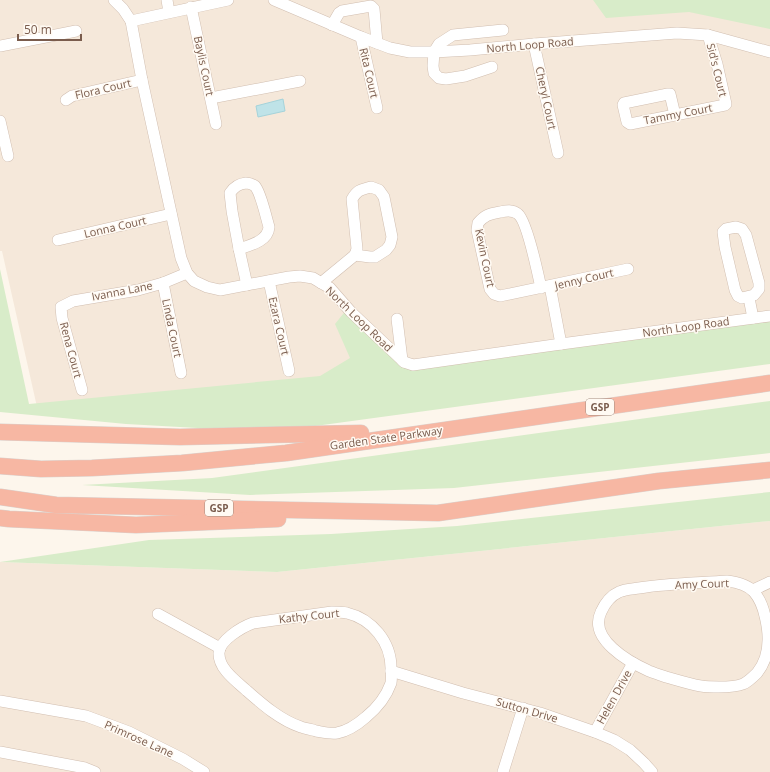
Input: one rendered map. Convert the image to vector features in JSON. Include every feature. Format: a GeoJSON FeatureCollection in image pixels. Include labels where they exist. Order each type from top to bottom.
{"type":"FeatureCollection","features":[{"type":"Feature","properties":{"kind":"highway","name":"Garden State Parkway"},"geometry":{"type":"LineString","coordinates":[[0,466],[41,469],[92,468],[182,463],[286,453],[770,383]]}},
{"type":"Feature","properties":{"kind":"highway"},"geometry":{"type":"LineString","coordinates":[[0,432],[180,437],[430,431]]}},
{"type":"Feature","properties":{"kind":"highway","name":"GSP"},"geometry":{"type":"LineString","coordinates":[[0,497],[56,505],[438,512],[659,481],[770,470]]}},
{"type":"Feature","properties":{"kind":"highway"},"geometry":{"type":"LineString","coordinates":[[0,518],[9,520],[136,525],[438,512]]}},
{"type":"Feature","properties":{"kind":"street"},"geometry":{"type":"LineString","coordinates":[[114,0],[123,9],[131,21],[142,80],[171,214],[181,258],[187,273]]}},
{"type":"Feature","properties":{"kind":"street"},"geometry":{"type":"LineString","coordinates":[[167,0],[169,12]]}},
{"type":"Feature","properties":{"kind":"street"},"geometry":{"type":"LineString","coordinates":[[131,21],[228,0]]}},
{"type":"Feature","properties":{"kind":"street","name":"North Loop Road"},"geometry":{"type":"LineString","coordinates":[[274,0],[361,37],[390,48],[410,52],[470,50],[677,33],[708,36],[770,52]]}},
{"type":"Feature","properties":{"kind":"street"},"geometry":{"type":"LineString","coordinates":[[332,25],[339,13],[342,11],[372,6],[374,9],[377,43]]}},
{"type":"Feature","properties":{"kind":"street","name":"Baylis Court"},"geometry":{"type":"LineString","coordinates":[[191,7],[216,124]]}},
{"type":"Feature","properties":{"kind":"street"},"geometry":{"type":"LineString","coordinates":[[0,46],[76,30]]}},
{"type":"Feature","properties":{"kind":"street"},"geometry":{"type":"LineString","coordinates":[[492,67],[465,76],[446,79],[439,78],[434,73],[434,52],[439,44],[453,36],[503,30]]}},
{"type":"Feature","properties":{"kind":"street","name":"Sid's Court"},"geometry":{"type":"LineString","coordinates":[[708,36],[717,64],[726,104]]}},
{"type":"Feature","properties":{"kind":"street","name":"Rita Court"},"geometry":{"type":"LineString","coordinates":[[361,37],[377,108]]}},
{"type":"Feature","properties":{"kind":"street","name":"Cheryl Court"},"geometry":{"type":"LineString","coordinates":[[534,44],[558,153]]}},
{"type":"Feature","properties":{"kind":"street","name":"Flora Court"},"geometry":{"type":"LineString","coordinates":[[66,100],[72,96],[142,80]]}},
{"type":"Feature","properties":{"kind":"street"},"geometry":{"type":"LineString","coordinates":[[211,98],[300,81]]}},
{"type":"Feature","properties":{"kind":"street","name":"Tammy Court"},"geometry":{"type":"LineString","coordinates":[[675,115],[670,94],[624,103],[623,105],[627,122],[630,124],[675,115],[725,105],[726,104]]}},
{"type":"Feature","properties":{"kind":"street"},"geometry":{"type":"LineString","coordinates":[[0,121],[8,156]]}},
{"type":"Feature","properties":{"kind":"street"},"geometry":{"type":"LineString","coordinates":[[239,250],[262,239],[268,232],[269,227],[255,186],[246,183],[234,187],[230,193],[239,250],[247,285]]}},
{"type":"Feature","properties":{"kind":"street"},"geometry":{"type":"LineString","coordinates":[[321,283],[355,255],[357,249],[352,199],[356,193],[362,189],[372,187],[379,190],[384,197],[392,237],[390,245],[376,257],[355,255]]}},
{"type":"Feature","properties":{"kind":"street","name":"Kevin Court"},"geometry":{"type":"LineString","coordinates":[[510,211],[517,213],[521,218],[546,287],[500,296],[494,294],[490,289],[477,230],[478,223],[484,217],[489,214],[510,211]]}},
{"type":"Feature","properties":{"kind":"street","name":"Lonna Court"},"geometry":{"type":"LineString","coordinates":[[58,240],[171,214]]}},
{"type":"Feature","properties":{"kind":"street"},"geometry":{"type":"LineString","coordinates":[[736,227],[742,229],[746,235],[759,283],[759,289],[754,296],[749,298],[742,298],[738,296],[735,290],[725,247],[723,232],[726,229],[736,227]]}},
{"type":"Feature","properties":{"kind":"street","name":"Jenny Court"},"geometry":{"type":"LineString","coordinates":[[561,344],[546,287],[628,269]]}},
{"type":"Feature","properties":{"kind":"street","name":"North Loop Road"},"geometry":{"type":"LineString","coordinates":[[187,273],[194,281],[207,287],[220,290],[289,277],[300,276],[313,278],[330,288],[351,312],[404,362],[413,365],[770,316]]}},
{"type":"Feature","properties":{"kind":"street","name":"Ivanna Lane"},"geometry":{"type":"LineString","coordinates":[[61,311],[61,307],[73,301],[138,290],[163,283],[187,273]]}},
{"type":"Feature","properties":{"kind":"street","name":"Ezara Court"},"geometry":{"type":"LineString","coordinates":[[269,281],[289,371]]}},
{"type":"Feature","properties":{"kind":"street","name":"Linda Court"},"geometry":{"type":"LineString","coordinates":[[163,283],[181,373]]}},
{"type":"Feature","properties":{"kind":"street"},"geometry":{"type":"LineString","coordinates":[[749,298],[753,318]]}},
{"type":"Feature","properties":{"kind":"street","name":"Rena Court"},"geometry":{"type":"LineString","coordinates":[[61,311],[82,390]]}},
{"type":"Feature","properties":{"kind":"street"},"geometry":{"type":"LineString","coordinates":[[397,319],[402,360],[404,362]]}},
{"type":"Feature","properties":{"kind":"street","name":"Amy Court"},"geometry":{"type":"LineString","coordinates":[[727,581],[742,583],[753,590],[762,602],[769,641],[767,656],[761,668],[753,677],[743,684],[734,687],[702,687],[650,672],[633,663],[609,646],[602,636],[599,627],[599,615],[604,605],[612,596],[620,591],[650,586],[727,581]]}},
{"type":"Feature","properties":{"kind":"street"},"geometry":{"type":"LineString","coordinates":[[753,590],[770,582]]}},
{"type":"Feature","properties":{"kind":"street","name":"Kathy Court"},"geometry":{"type":"LineString","coordinates":[[332,612],[347,612],[365,620],[379,632],[387,646],[391,661],[391,682],[384,698],[375,710],[357,724],[344,731],[336,733],[322,732],[300,727],[279,716],[254,697],[227,672],[221,662],[219,654],[220,648],[226,640],[247,625],[253,623],[332,612]]}},
{"type":"Feature","properties":{"kind":"street"},"geometry":{"type":"LineString","coordinates":[[158,614],[220,648]]}},
{"type":"Feature","properties":{"kind":"street","name":"Helen Drive"},"geometry":{"type":"LineString","coordinates":[[595,732],[633,663]]}},
{"type":"Feature","properties":{"kind":"street","name":"Sutton Drive"},"geometry":{"type":"LineString","coordinates":[[391,671],[462,693],[540,713],[595,732],[614,740],[630,750],[644,762],[652,772]]}},
{"type":"Feature","properties":{"kind":"street","name":"Primrose Lane"},"geometry":{"type":"LineString","coordinates":[[0,701],[86,716],[129,732],[183,759],[204,772]]}},
{"type":"Feature","properties":{"kind":"street"},"geometry":{"type":"LineString","coordinates":[[503,772],[523,708]]}},
{"type":"Feature","properties":{"kind":"street"},"geometry":{"type":"LineString","coordinates":[[0,752],[85,768],[95,772]]}},
{"type":"Feature","properties":{"kind":"shaded area"},"geometry":{"type":"Polygon","coordinates":[[[0,0],[675,0],[770,19],[770,332],[37,407],[2,251],[0,251],[0,0]]]}},
{"type":"Feature","properties":{"kind":"shaded area"},"geometry":{"type":"Polygon","coordinates":[[[770,521],[770,772],[0,772],[0,562],[277,572],[770,521]]]}},
{"type":"Feature","properties":{"kind":"green space"},"geometry":{"type":"Polygon","coordinates":[[[593,0],[770,0],[770,29],[689,12],[606,18],[593,0]]]}},
{"type":"Feature","properties":{"kind":"green space"},"geometry":{"type":"Polygon","coordinates":[[[0,269],[29,404],[320,376],[350,358],[335,324],[347,309],[409,365],[770,316],[770,364],[271,432],[126,424],[0,412],[0,269]]]}},
{"type":"Feature","properties":{"kind":"green space"},"geometry":{"type":"Polygon","coordinates":[[[770,401],[770,453],[454,488],[250,495],[82,485],[212,478],[770,401]]]}},
{"type":"Feature","properties":{"kind":"green space"},"geometry":{"type":"Polygon","coordinates":[[[770,492],[770,521],[277,572],[0,562],[149,540],[331,534],[457,526],[770,492]]]}},
{"type":"Feature","properties":{"kind":"water"},"geometry":{"type":"Polygon","coordinates":[[[283,99],[285,111],[258,117],[256,106],[283,99]]]}}]}
